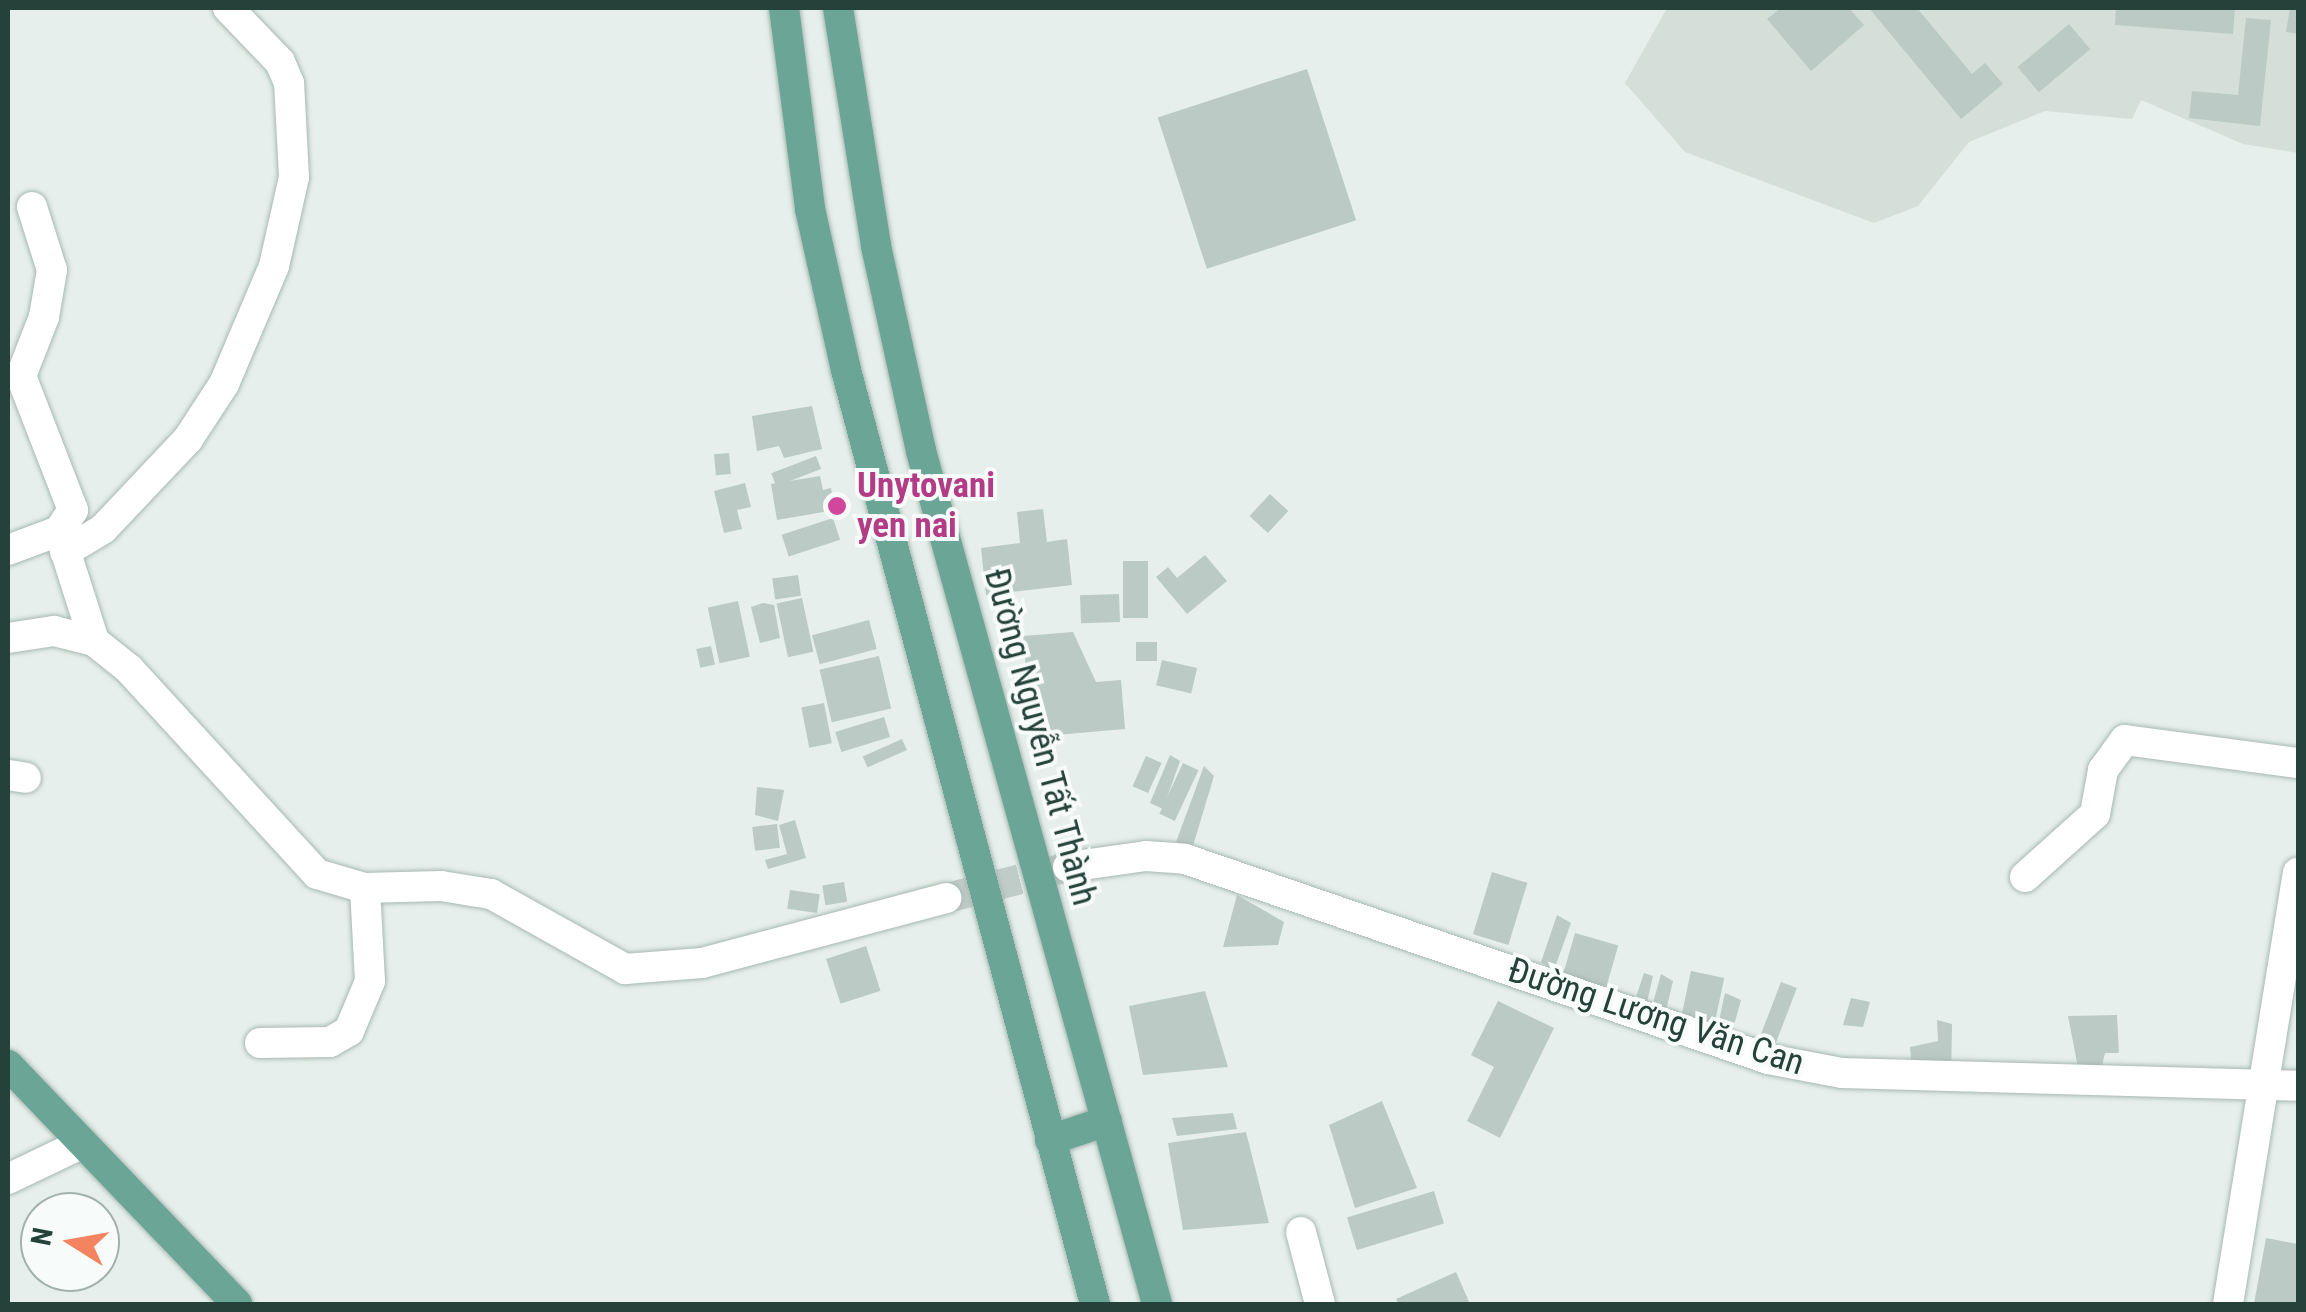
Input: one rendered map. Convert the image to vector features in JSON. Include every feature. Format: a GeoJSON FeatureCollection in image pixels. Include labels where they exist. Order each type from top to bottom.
{"type":"FeatureCollection","features":[{"type":"Feature","properties":{"kind":"main road"},"geometry":{"type":"LineString","coordinates":[[784,8],[810,209],[871,462],[1095,1304]]}},
{"type":"Feature","properties":{"kind":"main road","name":"Đường Nguyễn Tất Thành"},"geometry":{"type":"LineString","coordinates":[[838,8],[876,246],[921,451],[1157,1304]]}},
{"type":"Feature","properties":{"kind":"main road"},"geometry":{"type":"LineString","coordinates":[[871,462],[921,451]]}},
{"type":"Feature","properties":{"kind":"main road"},"geometry":{"type":"LineString","coordinates":[[8,1065],[237,1304]]}},
{"type":"Feature","properties":{"kind":"main road"},"geometry":{"type":"LineString","coordinates":[[1050,1140],[1107,1121]]}},
{"type":"Feature","properties":{"kind":"street"},"geometry":{"type":"LineString","coordinates":[[8,550],[62,542],[103,529],[188,440],[224,384],[274,266],[294,177],[290,83],[280,62],[228,8]]}},
{"type":"Feature","properties":{"kind":"street"},"geometry":{"type":"LineString","coordinates":[[32,207],[52,270],[44,317],[21,376],[73,510],[62,542],[94,640]]}},
{"type":"Feature","properties":{"kind":"street"},"geometry":{"type":"LineString","coordinates":[[8,638],[54,631],[94,640],[129,669],[317,874],[364,888],[441,886],[491,894],[594,956],[634,970],[756,951],[947,898]]}},
{"type":"Feature","properties":{"kind":"street"},"geometry":{"type":"LineString","coordinates":[[2026,877],[2096,814],[2103,770],[2125,740],[2298,762]]}},
{"type":"Feature","properties":{"kind":"street","name":"Đường Lương Văn Can"},"geometry":{"type":"LineString","coordinates":[[1068,867],[1146,856],[1185,859],[1768,1059],[1842,1074],[2298,1086]]}},
{"type":"Feature","properties":{"kind":"street"},"geometry":{"type":"LineString","coordinates":[[2228,1304],[2262,1085],[2292,947],[2298,873]]}},
{"type":"Feature","properties":{"kind":"street"},"geometry":{"type":"LineString","coordinates":[[260,1044],[330,1042],[349,1031],[370,981],[364,888]]}},
{"type":"Feature","properties":{"kind":"street"},"geometry":{"type":"LineString","coordinates":[[8,1178],[81,1144]]}},
{"type":"Feature","properties":{"kind":"street"},"geometry":{"type":"LineString","coordinates":[[1301,1232],[1320,1304]]}},
{"type":"Feature","properties":{"kind":"shaded area"},"geometry":{"type":"Polygon","coordinates":[[[1667,8],[2298,8],[2298,153],[2243,144],[2141,100],[2132,119],[2045,111],[1969,142],[1918,206],[1874,223],[1685,152],[1625,83],[1667,8]]]}},
{"type":"Feature","properties":{"kind":"building"},"geometry":{"type":"Polygon","coordinates":[[[1781,8],[1849,8],[1864,25],[1811,71],[1767,19],[1781,8]]]}},
{"type":"Feature","properties":{"kind":"building"},"geometry":{"type":"Polygon","coordinates":[[[1869,8],[1917,8],[1972,74],[1985,63],[2003,84],[1961,119],[1869,8]]]}},
{"type":"Feature","properties":{"kind":"building"},"geometry":{"type":"Polygon","coordinates":[[[2116,8],[2235,8],[2233,34],[2115,25],[2116,8]]]}},
{"type":"Feature","properties":{"kind":"building"},"geometry":{"type":"Polygon","coordinates":[[[2290,8],[2298,8],[2298,34],[2286,32],[2290,8]]]}},
{"type":"Feature","properties":{"kind":"building"},"geometry":{"type":"Polygon","coordinates":[[[2246,18],[2271,20],[2260,126],[2189,118],[2192,91],[2238,95],[2246,18]]]}},
{"type":"Feature","properties":{"kind":"building"},"geometry":{"type":"Polygon","coordinates":[[[2069,24],[2090,49],[2039,92],[2018,67],[2069,24]]]}},
{"type":"Feature","properties":{"kind":"building"},"geometry":{"type":"Polygon","coordinates":[[[1307,69],[1356,220],[1207,269],[1158,118],[1307,69]]]}},
{"type":"Feature","properties":{"kind":"building"},"geometry":{"type":"Polygon","coordinates":[[[812,406],[822,449],[784,458],[779,446],[757,451],[752,416],[812,406]]]}},
{"type":"Feature","properties":{"kind":"building"},"geometry":{"type":"Polygon","coordinates":[[[729,453],[731,474],[716,475],[714,454],[729,453]]]}},
{"type":"Feature","properties":{"kind":"building"},"geometry":{"type":"Polygon","coordinates":[[[816,456],[821,469],[776,486],[771,473],[816,456]]]}},
{"type":"Feature","properties":{"kind":"building"},"geometry":{"type":"Polygon","coordinates":[[[820,476],[823,490],[831,488],[835,510],[777,520],[771,484],[820,476]]]}},
{"type":"Feature","properties":{"kind":"building"},"geometry":{"type":"Polygon","coordinates":[[[745,483],[751,507],[737,510],[742,529],[724,533],[714,491],[745,483]]]}},
{"type":"Feature","properties":{"kind":"building"},"geometry":{"type":"Polygon","coordinates":[[[1270,494],[1288,511],[1268,533],[1250,516],[1270,494]]]}},
{"type":"Feature","properties":{"kind":"building"},"geometry":{"type":"Polygon","coordinates":[[[1043,509],[1047,542],[1067,539],[1072,585],[986,595],[981,548],[1020,543],[1017,512],[1043,509]]]}},
{"type":"Feature","properties":{"kind":"building"},"geometry":{"type":"Polygon","coordinates":[[[833,518],[840,540],[789,557],[782,535],[833,518]]]}},
{"type":"Feature","properties":{"kind":"building"},"geometry":{"type":"Polygon","coordinates":[[[1205,555],[1227,581],[1187,614],[1156,577],[1168,567],[1177,578],[1205,555]]]}},
{"type":"Feature","properties":{"kind":"building"},"geometry":{"type":"Polygon","coordinates":[[[1123,561],[1148,561],[1148,618],[1123,618],[1123,561]]]}},
{"type":"Feature","properties":{"kind":"building"},"geometry":{"type":"Polygon","coordinates":[[[798,575],[801,596],[775,599],[772,579],[798,575]]]}},
{"type":"Feature","properties":{"kind":"building"},"geometry":{"type":"Polygon","coordinates":[[[1119,594],[1120,622],[1081,623],[1080,595],[1119,594]]]}},
{"type":"Feature","properties":{"kind":"building"},"geometry":{"type":"Polygon","coordinates":[[[802,598],[813,652],[788,657],[777,603],[802,598]]]}},
{"type":"Feature","properties":{"kind":"building"},"geometry":{"type":"Polygon","coordinates":[[[738,601],[750,657],[720,663],[708,607],[738,601]]]}},
{"type":"Feature","properties":{"kind":"building"},"geometry":{"type":"Polygon","coordinates":[[[774,605],[780,638],[760,643],[751,607],[774,605]]]}},
{"type":"Feature","properties":{"kind":"building"},"geometry":{"type":"Polygon","coordinates":[[[869,620],[877,649],[820,664],[812,635],[869,620]]]}},
{"type":"Feature","properties":{"kind":"building"},"geometry":{"type":"Polygon","coordinates":[[[1073,632],[1096,682],[1121,680],[1125,729],[1032,737],[1023,636],[1073,632]]]}},
{"type":"Feature","properties":{"kind":"building"},"geometry":{"type":"Polygon","coordinates":[[[1136,642],[1157,642],[1157,661],[1136,661],[1136,642]]]}},
{"type":"Feature","properties":{"kind":"building"},"geometry":{"type":"Polygon","coordinates":[[[711,646],[715,665],[700,668],[696,649],[711,646]]]}},
{"type":"Feature","properties":{"kind":"building"},"geometry":{"type":"Polygon","coordinates":[[[879,656],[891,709],[832,722],[820,670],[879,656]]]}},
{"type":"Feature","properties":{"kind":"building"},"geometry":{"type":"Polygon","coordinates":[[[1162,660],[1197,668],[1191,693],[1156,685],[1162,660]]]}},
{"type":"Feature","properties":{"kind":"building"},"geometry":{"type":"Polygon","coordinates":[[[824,703],[832,743],[809,748],[801,707],[824,703]]]}},
{"type":"Feature","properties":{"kind":"building"},"geometry":{"type":"Polygon","coordinates":[[[884,717],[890,737],[841,752],[835,732],[884,717]]]}},
{"type":"Feature","properties":{"kind":"building"},"geometry":{"type":"Polygon","coordinates":[[[902,739],[907,750],[868,767],[863,756],[902,739]]]}},
{"type":"Feature","properties":{"kind":"building"},"geometry":{"type":"Polygon","coordinates":[[[1170,755],[1180,761],[1163,809],[1150,803],[1170,755]]]}},
{"type":"Feature","properties":{"kind":"building"},"geometry":{"type":"Polygon","coordinates":[[[1146,756],[1162,763],[1148,793],[1133,786],[1146,756]]]}},
{"type":"Feature","properties":{"kind":"building"},"geometry":{"type":"Polygon","coordinates":[[[1183,763],[1198,770],[1175,821],[1159,814],[1183,763]]]}},
{"type":"Feature","properties":{"kind":"building"},"geometry":{"type":"Polygon","coordinates":[[[1204,766],[1214,776],[1192,849],[1176,842],[1204,766]]]}},
{"type":"Feature","properties":{"kind":"building"},"geometry":{"type":"Polygon","coordinates":[[[757,787],[784,790],[778,821],[755,815],[757,787]]]}},
{"type":"Feature","properties":{"kind":"building"},"geometry":{"type":"Polygon","coordinates":[[[795,820],[806,858],[768,869],[765,860],[787,854],[779,825],[795,820]]]}},
{"type":"Feature","properties":{"kind":"building"},"geometry":{"type":"Polygon","coordinates":[[[777,824],[780,848],[755,851],[752,827],[777,824]]]}},
{"type":"Feature","properties":{"kind":"building"},"geometry":{"type":"Polygon","coordinates":[[[1492,872],[1527,883],[1508,945],[1473,934],[1492,872]]]}},
{"type":"Feature","properties":{"kind":"building"},"geometry":{"type":"Polygon","coordinates":[[[844,882],[847,902],[825,905],[822,885],[844,882]]]}},
{"type":"Feature","properties":{"kind":"building"},"geometry":{"type":"Polygon","coordinates":[[[790,890],[820,894],[817,913],[787,909],[790,890]]]}},
{"type":"Feature","properties":{"kind":"building"},"geometry":{"type":"Polygon","coordinates":[[[1237,895],[1284,922],[1278,945],[1223,947],[1237,895]]]}},
{"type":"Feature","properties":{"kind":"building"},"geometry":{"type":"Polygon","coordinates":[[[1557,915],[1571,923],[1554,970],[1541,962],[1557,915]]]}},
{"type":"Feature","properties":{"kind":"building"},"geometry":{"type":"Polygon","coordinates":[[[1575,933],[1618,945],[1604,993],[1561,981],[1575,933]]]}},
{"type":"Feature","properties":{"kind":"building"},"geometry":{"type":"Polygon","coordinates":[[[866,946],[881,991],[841,1004],[826,959],[866,946]]]}},
{"type":"Feature","properties":{"kind":"building"},"geometry":{"type":"Polygon","coordinates":[[[1691,971],[1724,978],[1714,1025],[1681,1018],[1691,971]]]}},
{"type":"Feature","properties":{"kind":"building"},"geometry":{"type":"Polygon","coordinates":[[[1644,973],[1653,976],[1646,1007],[1634,1003],[1644,973]]]}},
{"type":"Feature","properties":{"kind":"building"},"geometry":{"type":"Polygon","coordinates":[[[1661,974],[1673,981],[1664,1019],[1650,1014],[1661,974]]]}},
{"type":"Feature","properties":{"kind":"building"},"geometry":{"type":"Polygon","coordinates":[[[1781,982],[1797,988],[1776,1043],[1760,1037],[1781,982]]]}},
{"type":"Feature","properties":{"kind":"building"},"geometry":{"type":"Polygon","coordinates":[[[1205,991],[1228,1067],[1143,1075],[1129,1006],[1205,991]]]}},
{"type":"Feature","properties":{"kind":"building"},"geometry":{"type":"Polygon","coordinates":[[[1725,993],[1741,1000],[1731,1036],[1717,1030],[1725,993]]]}},
{"type":"Feature","properties":{"kind":"building"},"geometry":{"type":"Polygon","coordinates":[[[1851,998],[1870,1002],[1863,1027],[1843,1025],[1851,998]]]}},
{"type":"Feature","properties":{"kind":"building"},"geometry":{"type":"Polygon","coordinates":[[[1498,1001],[1554,1028],[1500,1138],[1467,1121],[1494,1067],[1471,1055],[1498,1001]]]}},
{"type":"Feature","properties":{"kind":"building"},"geometry":{"type":"Polygon","coordinates":[[[2117,1015],[2119,1053],[2105,1053],[2099,1078],[2080,1078],[2068,1016],[2117,1015]]]}},
{"type":"Feature","properties":{"kind":"building"},"geometry":{"type":"Polygon","coordinates":[[[1937,1020],[1952,1024],[1951,1085],[1914,1087],[1910,1047],[1938,1041],[1937,1020]]]}},
{"type":"Feature","properties":{"kind":"building"},"geometry":{"type":"Polygon","coordinates":[[[1382,1101],[1417,1188],[1355,1208],[1329,1125],[1382,1101]]]}},
{"type":"Feature","properties":{"kind":"building"},"geometry":{"type":"Polygon","coordinates":[[[1233,1113],[1237,1129],[1177,1136],[1172,1118],[1233,1113]]]}},
{"type":"Feature","properties":{"kind":"building"},"geometry":{"type":"Polygon","coordinates":[[[1246,1132],[1269,1223],[1183,1230],[1168,1143],[1246,1132]]]}},
{"type":"Feature","properties":{"kind":"building"},"geometry":{"type":"Polygon","coordinates":[[[1434,1191],[1444,1224],[1357,1250],[1347,1218],[1434,1191]]]}},
{"type":"Feature","properties":{"kind":"building"},"geometry":{"type":"Polygon","coordinates":[[[2266,1238],[2298,1244],[2298,1304],[2254,1304],[2266,1238]]]}},
{"type":"Feature","properties":{"kind":"building"},"geometry":{"type":"Polygon","coordinates":[[[1456,1272],[1470,1304],[1399,1304],[1396,1299],[1456,1272]]]}},
{"type":"Feature","properties":{"kind":"tunnel"},"geometry":{"type":"LineString","coordinates":[[947,898],[1068,867]]}},
{"type":"Feature","properties":{"kind":"place","name":"Unytovani yen nai"},"geometry":{"type":"Point","coordinates":[837,506]}}]}
